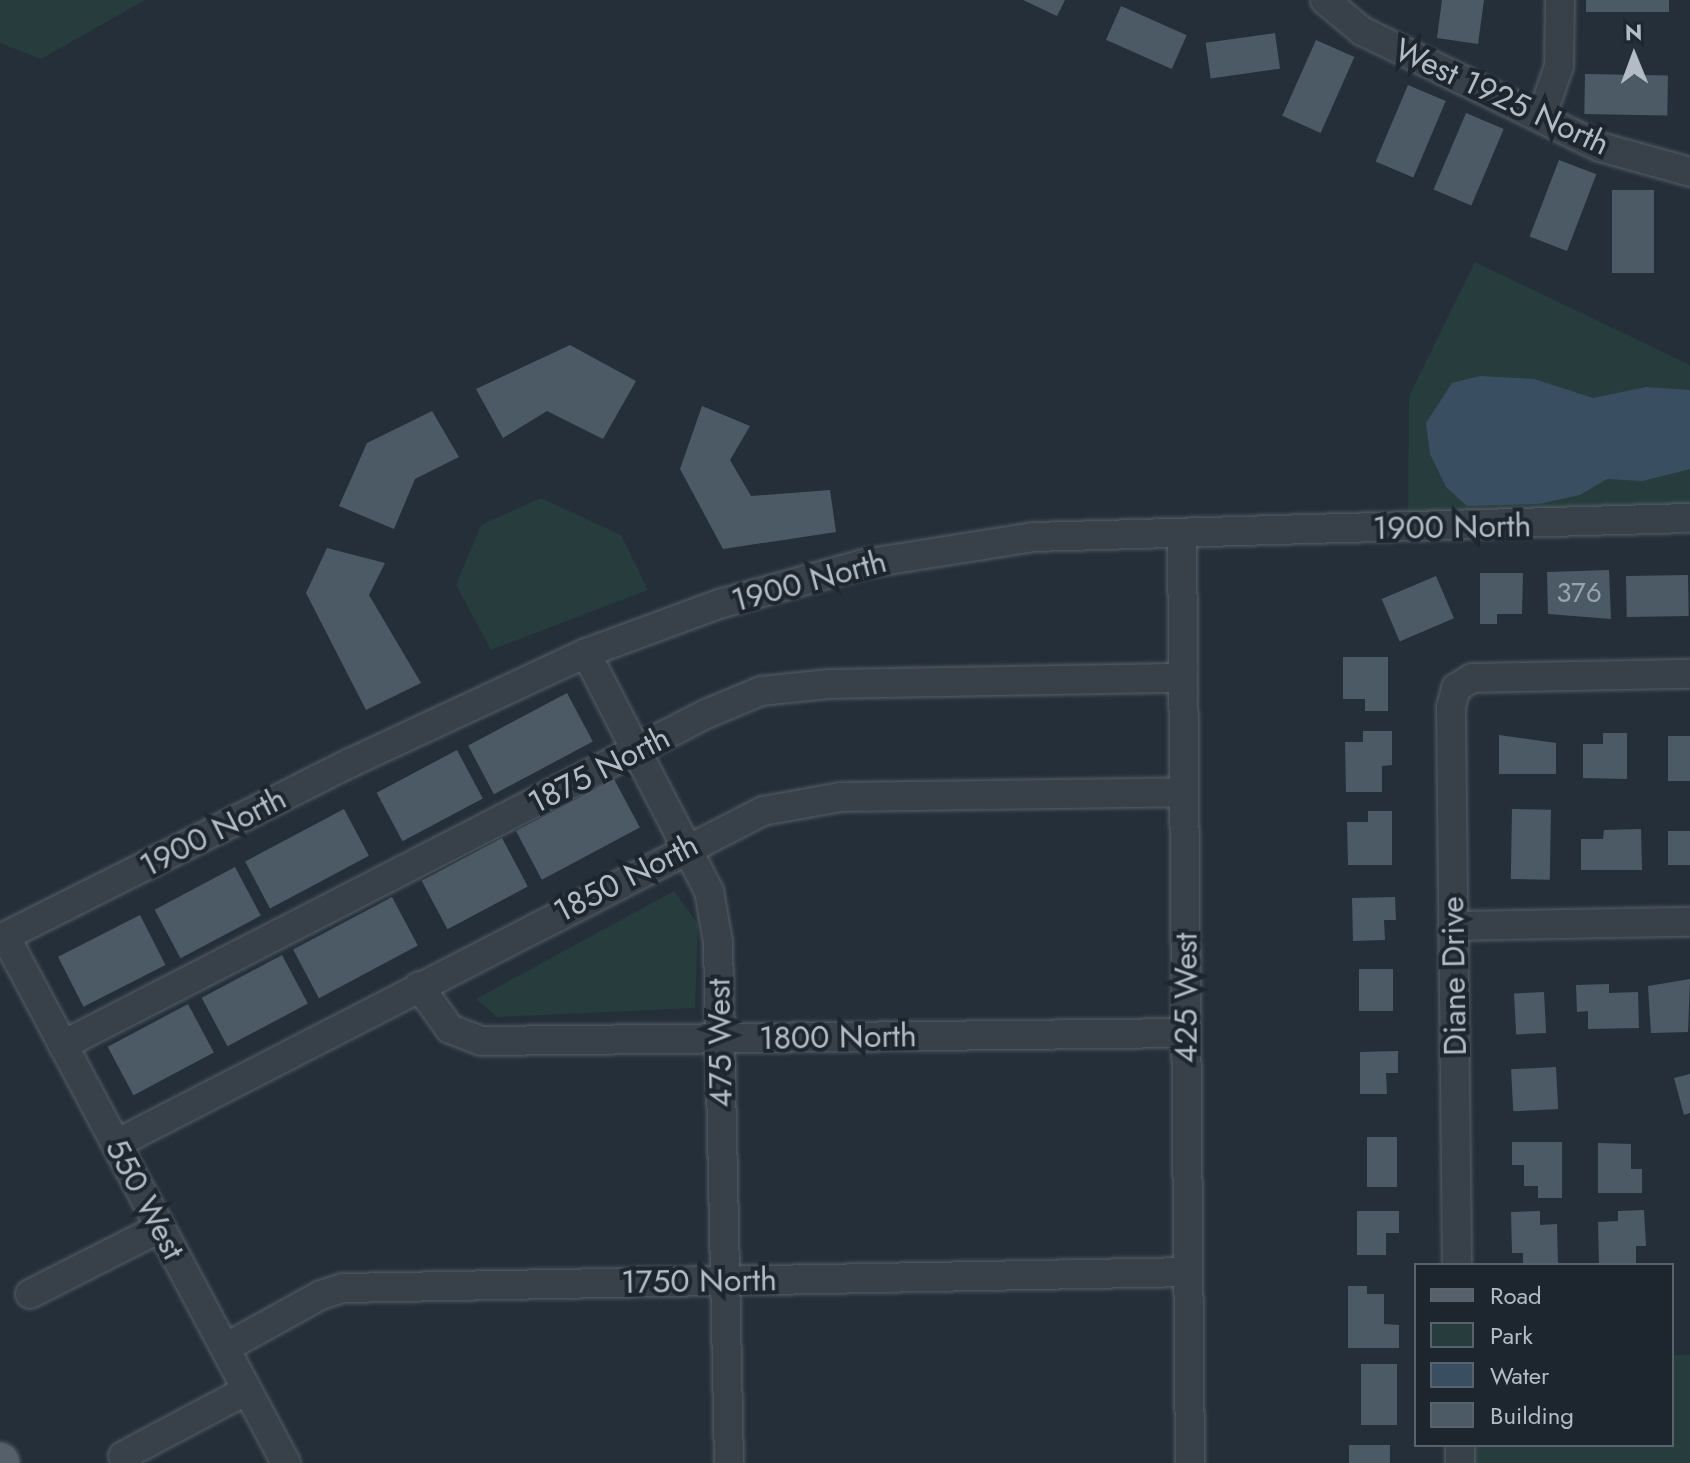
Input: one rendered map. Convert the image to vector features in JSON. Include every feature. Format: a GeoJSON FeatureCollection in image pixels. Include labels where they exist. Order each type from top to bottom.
{"type":"FeatureCollection","features":[{"type":"Feature","properties":{"kind":"street","name":"West 1925 North"},"geometry":{"type":"LineString","coordinates":[[1325,0],[1362,31],[1600,147],[1690,172]]}},
{"type":"Feature","properties":{"kind":"street"},"geometry":{"type":"LineString","coordinates":[[1541,118],[1559,66],[1560,0]]}},
{"type":"Feature","properties":{"kind":"street","name":"1900 North"},"geometry":{"type":"LineString","coordinates":[[2,937],[350,763],[586,653],[719,604],[887,559],[1033,537],[1690,518]]}},
{"type":"Feature","properties":{"kind":"street","name":"425 West"},"geometry":{"type":"LineString","coordinates":[[1182,534],[1190,1463]]}},
{"type":"Feature","properties":{"kind":"street","name":"475 West"},"geometry":{"type":"LineString","coordinates":[[586,653],[709,891],[716,929],[729,1463]]}},
{"type":"Feature","properties":{"kind":"street","name":"Diane Drive"},"geometry":{"type":"LineString","coordinates":[[1457,1263],[1451,707],[1456,688],[1472,678],[1690,674]]}},
{"type":"Feature","properties":{"kind":"street","name":"1875 North"},"geometry":{"type":"LineString","coordinates":[[63,1045],[637,751],[761,691],[829,684],[1183,678]]}},
{"type":"Feature","properties":{"kind":"street","name":"1850 North"},"geometry":{"type":"LineString","coordinates":[[116,1144],[687,846],[763,811],[802,800],[1184,792]]}},
{"type":"Feature","properties":{"kind":"street"},"geometry":{"type":"LineString","coordinates":[[1453,926],[1690,922]]}},
{"type":"Feature","properties":{"kind":"street","name":"550 West"},"geometry":{"type":"LineString","coordinates":[[2,937],[286,1463]]}},
{"type":"Feature","properties":{"kind":"street","name":"1800 North"},"geometry":{"type":"LineString","coordinates":[[419,986],[463,1038],[1186,1033]]}},
{"type":"Feature","properties":{"kind":"street"},"geometry":{"type":"LineString","coordinates":[[30,1294],[160,1228]]}},
{"type":"Feature","properties":{"kind":"street","name":"1750 North"},"geometry":{"type":"LineString","coordinates":[[225,1348],[321,1295],[343,1288],[1188,1272]]}},
{"type":"Feature","properties":{"kind":"street"},"geometry":{"type":"LineString","coordinates":[[123,1456],[247,1390]]}},
{"type":"Feature","properties":{"kind":"green space"},"geometry":{"type":"Polygon","coordinates":[[[0,0],[145,0],[41,59],[0,43],[0,0]]]}},
{"type":"Feature","properties":{"kind":"green space"},"geometry":{"type":"Polygon","coordinates":[[[1475,262],[1690,365],[1690,507],[1408,517],[1409,396],[1475,262]]]}},
{"type":"Feature","properties":{"kind":"green space"},"geometry":{"type":"Polygon","coordinates":[[[541,498],[621,535],[648,590],[491,650],[456,585],[481,525],[541,498]]]}},
{"type":"Feature","properties":{"kind":"green space"},"geometry":{"type":"Polygon","coordinates":[[[674,891],[698,924],[695,1008],[497,1017],[476,999],[674,891]]]}},
{"type":"Feature","properties":{"kind":"green space"},"geometry":{"type":"Polygon","coordinates":[[[1674,1355],[1690,1355],[1690,1463],[1474,1463],[1473,1447],[1674,1447],[1674,1355]]]}},
{"type":"Feature","properties":{"kind":"water"},"geometry":{"type":"Polygon","coordinates":[[[1480,376],[1534,379],[1593,398],[1646,387],[1690,390],[1690,469],[1643,481],[1607,479],[1580,495],[1539,504],[1467,506],[1446,487],[1430,454],[1426,423],[1452,383],[1480,376]]]}},
{"type":"Feature","properties":{"kind":"building"},"geometry":{"type":"Polygon","coordinates":[[[1023,0],[1065,0],[1057,16],[1023,0]]]}},
{"type":"Feature","properties":{"kind":"building"},"geometry":{"type":"Polygon","coordinates":[[[1442,0],[1484,0],[1478,44],[1437,38],[1442,0]]]}},
{"type":"Feature","properties":{"kind":"building"},"geometry":{"type":"Polygon","coordinates":[[[1586,0],[1669,0],[1669,12],[1586,12],[1586,0]]]}},
{"type":"Feature","properties":{"kind":"building"},"geometry":{"type":"Polygon","coordinates":[[[1121,6],[1187,35],[1172,69],[1106,40],[1121,6]]]}},
{"type":"Feature","properties":{"kind":"building"},"geometry":{"type":"Polygon","coordinates":[[[1275,33],[1280,69],[1211,78],[1206,43],[1275,33]]]}},
{"type":"Feature","properties":{"kind":"building"},"geometry":{"type":"Polygon","coordinates":[[[1316,40],[1354,57],[1321,133],[1282,116],[1316,40]]]}},
{"type":"Feature","properties":{"kind":"building"},"geometry":{"type":"Polygon","coordinates":[[[1585,74],[1668,75],[1667,115],[1584,114],[1585,74]]]}},
{"type":"Feature","properties":{"kind":"building"},"geometry":{"type":"Polygon","coordinates":[[[1408,85],[1446,101],[1413,177],[1376,161],[1408,85]]]}},
{"type":"Feature","properties":{"kind":"building"},"geometry":{"type":"Polygon","coordinates":[[[1466,113],[1504,129],[1471,205],[1434,189],[1466,113]]]}},
{"type":"Feature","properties":{"kind":"building"},"geometry":{"type":"Polygon","coordinates":[[[1559,160],[1596,174],[1567,251],[1530,237],[1559,160]]]}},
{"type":"Feature","properties":{"kind":"building"},"geometry":{"type":"Polygon","coordinates":[[[1612,190],[1654,190],[1654,273],[1612,273],[1612,190]]]}},
{"type":"Feature","properties":{"kind":"building"},"geometry":{"type":"Polygon","coordinates":[[[570,345],[636,381],[603,439],[547,411],[503,438],[476,389],[570,345]]]}},
{"type":"Feature","properties":{"kind":"building"},"geometry":{"type":"Polygon","coordinates":[[[702,406],[750,426],[730,460],[751,496],[830,490],[836,532],[723,549],[680,469],[702,406]]]}},
{"type":"Feature","properties":{"kind":"building"},"geometry":{"type":"Polygon","coordinates":[[[432,411],[459,457],[415,479],[394,529],[339,506],[367,443],[432,411]]]}},
{"type":"Feature","properties":{"kind":"building"},"geometry":{"type":"Polygon","coordinates":[[[327,548],[385,563],[369,595],[421,683],[366,710],[306,593],[327,548]]]}},
{"type":"Feature","properties":{"kind":"building"},"geometry":{"type":"Polygon","coordinates":[[[1609,570],[1611,619],[1548,614],[1547,572],[1609,570]]]}},
{"type":"Feature","properties":{"kind":"building"},"geometry":{"type":"Polygon","coordinates":[[[1480,573],[1523,573],[1522,614],[1497,614],[1497,624],[1480,624],[1480,573]]]}},
{"type":"Feature","properties":{"kind":"building"},"geometry":{"type":"Polygon","coordinates":[[[1688,575],[1689,616],[1627,617],[1626,576],[1688,575]]]}},
{"type":"Feature","properties":{"kind":"building"},"geometry":{"type":"Polygon","coordinates":[[[1436,576],[1454,618],[1400,641],[1382,599],[1436,576]]]}},
{"type":"Feature","properties":{"kind":"building"},"geometry":{"type":"Polygon","coordinates":[[[1343,657],[1388,657],[1388,711],[1365,711],[1365,699],[1343,699],[1343,657]]]}},
{"type":"Feature","properties":{"kind":"building"},"geometry":{"type":"Polygon","coordinates":[[[567,693],[593,742],[494,794],[468,746],[567,693]]]}},
{"type":"Feature","properties":{"kind":"building"},"geometry":{"type":"Polygon","coordinates":[[[1363,731],[1392,731],[1392,765],[1382,766],[1382,792],[1346,792],[1345,742],[1363,742],[1363,731]]]}},
{"type":"Feature","properties":{"kind":"building"},"geometry":{"type":"Polygon","coordinates":[[[1603,733],[1627,733],[1627,779],[1583,778],[1583,744],[1603,744],[1603,733]]]}},
{"type":"Feature","properties":{"kind":"building"},"geometry":{"type":"Polygon","coordinates":[[[1499,735],[1556,743],[1556,774],[1499,774],[1499,735]]]}},
{"type":"Feature","properties":{"kind":"building"},"geometry":{"type":"Polygon","coordinates":[[[1668,736],[1690,736],[1690,781],[1668,781],[1668,736]]]}},
{"type":"Feature","properties":{"kind":"building"},"geometry":{"type":"Polygon","coordinates":[[[457,750],[483,799],[402,841],[377,793],[457,750]]]}},
{"type":"Feature","properties":{"kind":"building"},"geometry":{"type":"Polygon","coordinates":[[[614,779],[640,828],[542,880],[516,831],[614,779]]]}},
{"type":"Feature","properties":{"kind":"building"},"geometry":{"type":"Polygon","coordinates":[[[344,809],[369,856],[270,908],[245,862],[344,809]]]}},
{"type":"Feature","properties":{"kind":"building"},"geometry":{"type":"Polygon","coordinates":[[[1512,809],[1551,810],[1550,880],[1511,879],[1512,809]]]}},
{"type":"Feature","properties":{"kind":"building"},"geometry":{"type":"Polygon","coordinates":[[[1368,811],[1392,811],[1392,865],[1348,865],[1347,822],[1368,822],[1368,811]]]}},
{"type":"Feature","properties":{"kind":"building"},"geometry":{"type":"Polygon","coordinates":[[[1641,829],[1642,870],[1581,870],[1581,839],[1603,839],[1604,830],[1641,829]]]}},
{"type":"Feature","properties":{"kind":"building"},"geometry":{"type":"Polygon","coordinates":[[[1668,831],[1690,831],[1690,865],[1668,865],[1668,831]]]}},
{"type":"Feature","properties":{"kind":"building"},"geometry":{"type":"Polygon","coordinates":[[[502,838],[528,887],[447,929],[422,881],[502,838]]]}},
{"type":"Feature","properties":{"kind":"building"},"geometry":{"type":"Polygon","coordinates":[[[235,867],[261,916],[180,958],[155,910],[235,867]]]}},
{"type":"Feature","properties":{"kind":"building"},"geometry":{"type":"Polygon","coordinates":[[[392,897],[418,946],[319,998],[293,950],[392,897]]]}},
{"type":"Feature","properties":{"kind":"building"},"geometry":{"type":"Polygon","coordinates":[[[1395,897],[1396,920],[1384,920],[1385,940],[1353,941],[1352,898],[1395,897]]]}},
{"type":"Feature","properties":{"kind":"building"},"geometry":{"type":"Polygon","coordinates":[[[140,915],[165,965],[83,1007],[58,957],[140,915]]]}},
{"type":"Feature","properties":{"kind":"building"},"geometry":{"type":"Polygon","coordinates":[[[282,955],[308,1004],[227,1046],[202,998],[282,955]]]}},
{"type":"Feature","properties":{"kind":"building"},"geometry":{"type":"Polygon","coordinates":[[[1359,969],[1393,969],[1393,1011],[1359,1011],[1359,969]]]}},
{"type":"Feature","properties":{"kind":"building"},"geometry":{"type":"Polygon","coordinates":[[[1690,979],[1688,1032],[1651,1033],[1648,986],[1690,979]]]}},
{"type":"Feature","properties":{"kind":"building"},"geometry":{"type":"Polygon","coordinates":[[[1609,984],[1609,993],[1638,992],[1639,1028],[1588,1029],[1588,1011],[1577,1012],[1576,985],[1609,984]]]}},
{"type":"Feature","properties":{"kind":"building"},"geometry":{"type":"Polygon","coordinates":[[[1544,992],[1546,1033],[1516,1035],[1514,994],[1544,992]]]}},
{"type":"Feature","properties":{"kind":"building"},"geometry":{"type":"Polygon","coordinates":[[[188,1004],[214,1053],[133,1095],[108,1047],[188,1004]]]}},
{"type":"Feature","properties":{"kind":"building"},"geometry":{"type":"Polygon","coordinates":[[[1398,1051],[1398,1073],[1386,1073],[1387,1094],[1360,1094],[1360,1052],[1398,1051]]]}},
{"type":"Feature","properties":{"kind":"building"},"geometry":{"type":"Polygon","coordinates":[[[1556,1067],[1558,1109],[1513,1111],[1511,1069],[1556,1067]]]}},
{"type":"Feature","properties":{"kind":"building"},"geometry":{"type":"Polygon","coordinates":[[[1690,1074],[1690,1113],[1684,1115],[1674,1078],[1690,1074]]]}},
{"type":"Feature","properties":{"kind":"building"},"geometry":{"type":"Polygon","coordinates":[[[1367,1137],[1397,1137],[1397,1187],[1367,1187],[1367,1137]]]}},
{"type":"Feature","properties":{"kind":"building"},"geometry":{"type":"Polygon","coordinates":[[[1512,1142],[1562,1142],[1562,1198],[1538,1198],[1538,1186],[1524,1186],[1524,1165],[1512,1165],[1512,1142]]]}},
{"type":"Feature","properties":{"kind":"building"},"geometry":{"type":"Polygon","coordinates":[[[1598,1143],[1631,1144],[1631,1169],[1642,1169],[1642,1193],[1598,1193],[1598,1143]]]}},
{"type":"Feature","properties":{"kind":"building"},"geometry":{"type":"Polygon","coordinates":[[[1644,1210],[1646,1246],[1636,1246],[1636,1263],[1599,1263],[1598,1222],[1618,1221],[1618,1211],[1644,1210]]]}},
{"type":"Feature","properties":{"kind":"building"},"geometry":{"type":"Polygon","coordinates":[[[1357,1211],[1399,1211],[1399,1233],[1386,1233],[1386,1255],[1357,1255],[1357,1211]]]}},
{"type":"Feature","properties":{"kind":"building"},"geometry":{"type":"Polygon","coordinates":[[[1540,1211],[1540,1225],[1557,1224],[1558,1263],[1523,1263],[1523,1253],[1512,1253],[1511,1212],[1540,1211]]]}},
{"type":"Feature","properties":{"kind":"building"},"geometry":{"type":"Polygon","coordinates":[[[1348,1286],[1367,1286],[1367,1294],[1384,1294],[1384,1324],[1399,1325],[1399,1348],[1348,1348],[1348,1286]]]}},
{"type":"Feature","properties":{"kind":"building"},"geometry":{"type":"Polygon","coordinates":[[[1361,1364],[1397,1364],[1397,1425],[1361,1425],[1361,1364]]]}},
{"type":"Feature","properties":{"kind":"building"},"geometry":{"type":"Polygon","coordinates":[[[1349,1445],[1390,1445],[1390,1463],[1349,1463],[1349,1445]]]}}]}
